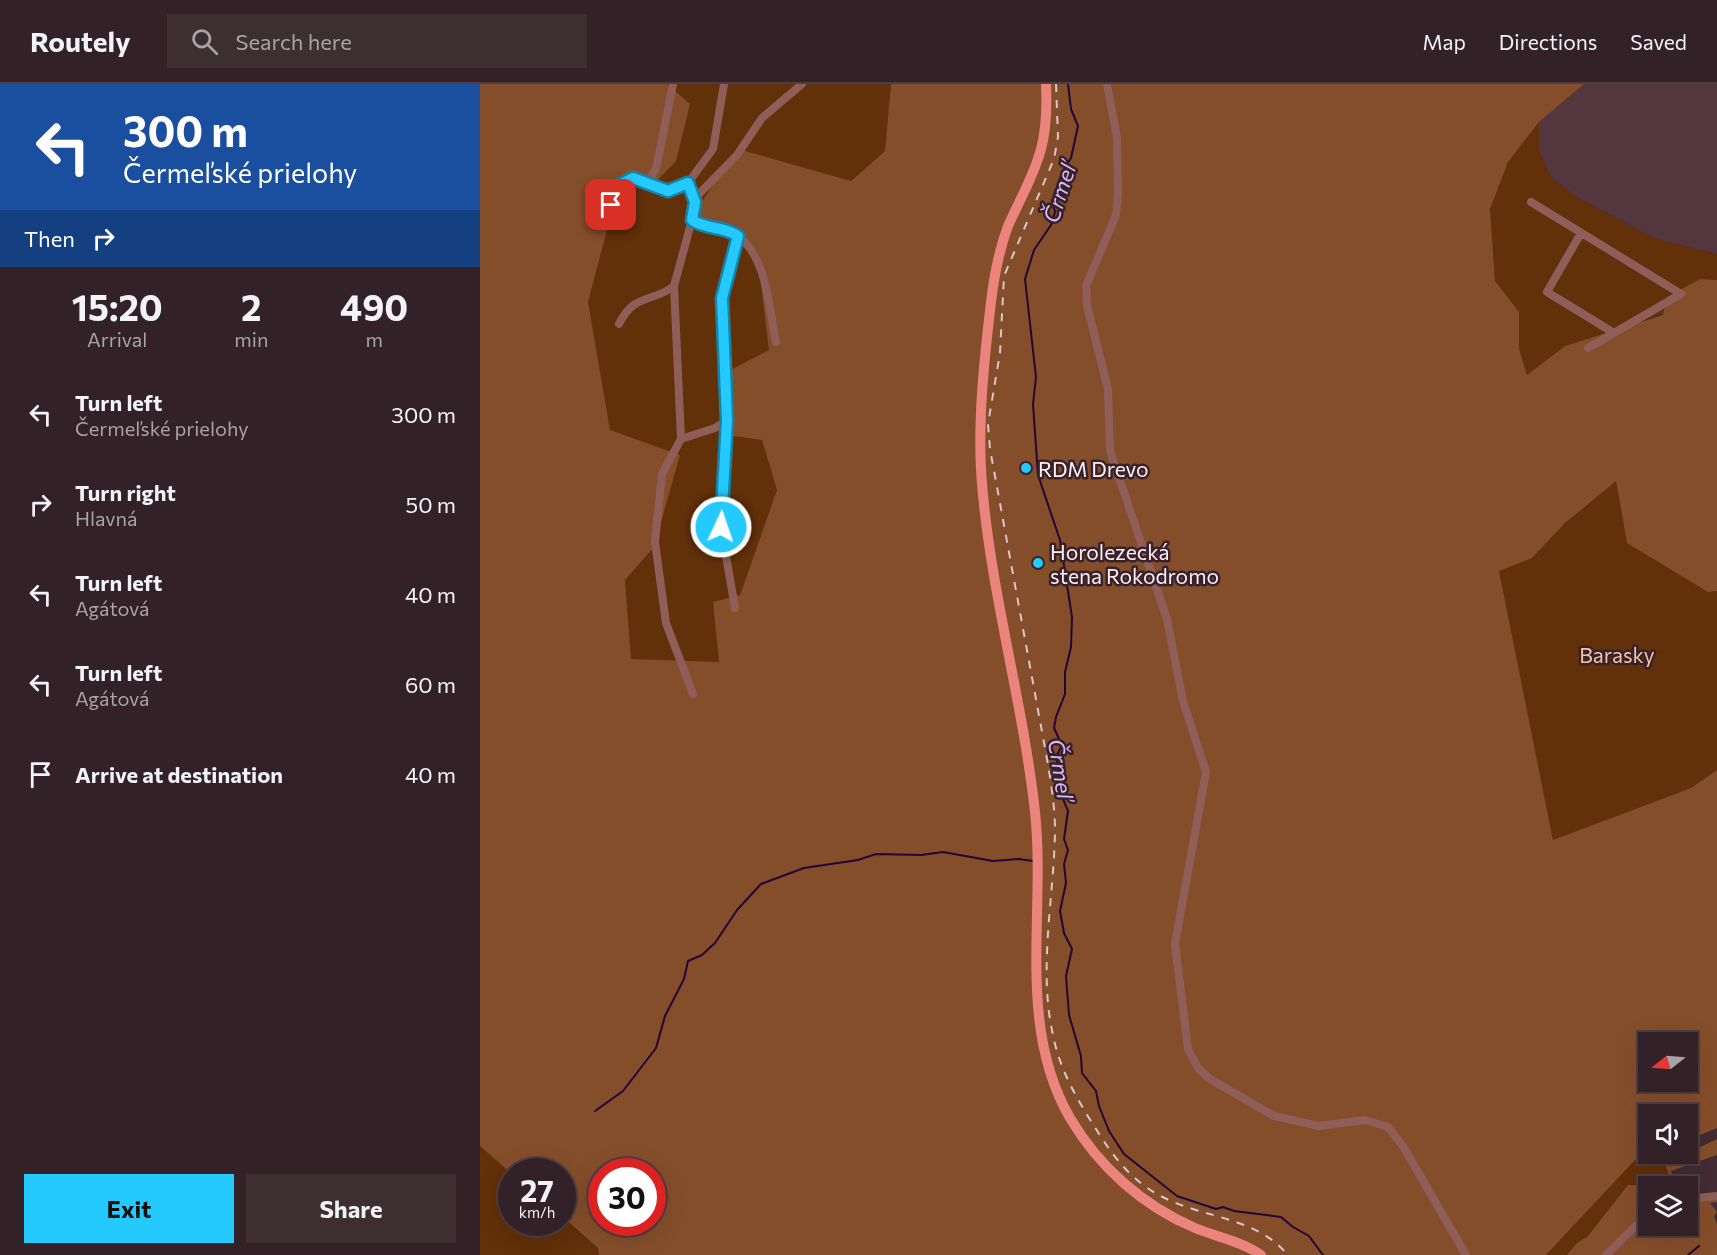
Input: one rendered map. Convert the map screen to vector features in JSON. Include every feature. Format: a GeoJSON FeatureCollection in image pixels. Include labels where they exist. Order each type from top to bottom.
{"type":"FeatureCollection","features":[{"type":"Feature","properties":{"kind":"main road"},"geometry":{"type":"LineString","coordinates":[[1046,84],[1046,124],[1040,153],[1008,229],[996,272],[991,303],[981,446],[984,505],[1036,814],[1039,865],[1037,986],[1043,1048],[1052,1078],[1070,1118],[1090,1147],[1114,1175],[1140,1196],[1175,1218],[1261,1255]]}},
{"type":"Feature","properties":{"kind":"street"},"geometry":{"type":"LineString","coordinates":[[647,183],[656,169],[673,84]]}},
{"type":"Feature","properties":{"kind":"street"},"geometry":{"type":"LineString","coordinates":[[590,194],[604,207],[611,205],[619,185],[633,178],[668,191],[688,183],[713,149],[724,84]]}},
{"type":"Feature","properties":{"kind":"street"},"geometry":{"type":"LineString","coordinates":[[693,694],[666,623],[655,542],[662,474],[681,439],[674,286],[699,194],[737,154],[762,118],[802,84]]}},
{"type":"Feature","properties":{"kind":"street"},"geometry":{"type":"LineString","coordinates":[[1107,84],[1117,138],[1118,193],[1116,215],[1086,286],[1087,304],[1108,389],[1110,451],[1167,619],[1183,701],[1206,772],[1175,944],[1188,1049],[1198,1068],[1210,1079],[1274,1116],[1319,1126],[1365,1120],[1388,1127],[1403,1146],[1466,1255]]}},
{"type":"Feature","properties":{"kind":"street"},"geometry":{"type":"LineString","coordinates":[[688,183],[695,202]]}},
{"type":"Feature","properties":{"kind":"street"},"geometry":{"type":"LineString","coordinates":[[1531,202],[1681,294],[1588,348]]}},
{"type":"Feature","properties":{"kind":"street"},"geometry":{"type":"LineString","coordinates":[[692,220],[702,226],[731,231],[749,244],[759,266],[776,342]]}},
{"type":"Feature","properties":{"kind":"street"},"geometry":{"type":"LineString","coordinates":[[1581,232],[1547,292],[1614,333]]}},
{"type":"Feature","properties":{"kind":"street"},"geometry":{"type":"LineString","coordinates":[[735,608],[721,527],[727,420],[722,298],[738,236]]}},
{"type":"Feature","properties":{"kind":"street"},"geometry":{"type":"LineString","coordinates":[[619,324],[627,310],[634,304],[674,286]]}},
{"type":"Feature","properties":{"kind":"street"},"geometry":{"type":"LineString","coordinates":[[681,439],[715,428],[727,420]]}},
{"type":"Feature","properties":{"kind":"street"},"geometry":{"type":"LineString","coordinates":[[1698,1198],[1717,1196]]}},
{"type":"Feature","properties":{"kind":"street"},"geometry":{"type":"LineString","coordinates":[[1606,1255],[1638,1223]]}},
{"type":"Feature","properties":{"kind":"shaded area"},"geometry":{"type":"Polygon","coordinates":[[[480,84],[667,84],[690,104],[676,161],[652,186],[619,185],[588,302],[610,430],[680,455],[654,547],[625,580],[631,659],[719,662],[713,602],[740,595],[777,490],[762,440],[733,436],[724,416],[725,373],[769,350],[760,277],[743,237],[693,214],[738,149],[851,181],[885,151],[891,84],[1584,84],[1539,122],[1508,162],[1490,209],[1495,281],[1519,312],[1519,349],[1527,375],[1565,346],[1663,315],[1667,297],[1700,279],[1717,280],[1717,591],[1708,592],[1627,543],[1616,481],[1564,524],[1532,558],[1499,571],[1553,840],[1691,788],[1717,770],[1717,1128],[1698,1136],[1698,1104],[1638,1104],[1638,1159],[1546,1255],[599,1255],[598,1248],[576,1229],[576,1158],[498,1158],[498,1162],[480,1146],[480,84]]]}},
{"type":"Feature","properties":{"kind":"shaded area"},"geometry":{"type":"Polygon","coordinates":[[[1584,84],[1717,84],[1717,254],[1656,239],[1578,198],[1552,179],[1539,152],[1539,122],[1584,84]]]}},
{"type":"Feature","properties":{"kind":"shaded area"},"geometry":{"type":"Polygon","coordinates":[[[1717,1139],[1717,1155],[1698,1162],[1698,1148],[1717,1139]]]}},
{"type":"Feature","properties":{"kind":"shaded area"},"geometry":{"type":"Polygon","coordinates":[[[1665,1164],[1691,1164],[1671,1171],[1673,1176],[1669,1176],[1665,1164]]]}},
{"type":"Feature","properties":{"kind":"shaded area"},"geometry":{"type":"Polygon","coordinates":[[[1628,1185],[1638,1185],[1638,1236],[1698,1236],[1698,1198],[1717,1196],[1717,1202],[1710,1203],[1717,1212],[1714,1216],[1717,1224],[1717,1255],[1567,1255],[1576,1244],[1588,1236],[1628,1185]]]}},
{"type":"Feature","properties":{"kind":"green space"},"geometry":{"type":"Polygon","coordinates":[[[667,84],[891,84],[885,151],[850,181],[738,149],[694,214],[743,237],[760,277],[769,350],[733,436],[762,440],[777,490],[740,595],[713,602],[720,662],[631,660],[625,580],[654,547],[610,431],[588,302],[619,184],[690,104],[667,84]]]}},
{"type":"Feature","properties":{"kind":"green space"},"geometry":{"type":"Polygon","coordinates":[[[1539,122],[1539,152],[1552,179],[1578,198],[1656,239],[1717,254],[1717,280],[1700,279],[1664,314],[1565,346],[1527,375],[1519,349],[1519,312],[1495,281],[1490,209],[1508,162],[1539,122]]]}},
{"type":"Feature","properties":{"kind":"green space","name":"Barasky"},"geometry":{"type":"Polygon","coordinates":[[[1616,481],[1623,525],[1708,592],[1717,591],[1717,770],[1691,788],[1553,840],[1499,570],[1532,558],[1564,524],[1616,481]]]}},
{"type":"Feature","properties":{"kind":"green space"},"geometry":{"type":"Polygon","coordinates":[[[480,1146],[498,1162],[498,1236],[576,1236],[576,1229],[598,1248],[599,1255],[480,1255],[480,1146]]]}},
{"type":"Feature","properties":{"kind":"green space"},"geometry":{"type":"Polygon","coordinates":[[[1638,1159],[1638,1164],[1666,1164],[1670,1176],[1638,1176],[1638,1185],[1628,1185],[1588,1236],[1576,1244],[1567,1255],[1546,1255],[1638,1159]]]}},
{"type":"Feature","properties":{"kind":"waterway","name":"Črmeľ"},"geometry":{"type":"LineString","coordinates":[[1068,84],[1071,109],[1078,126],[1071,158],[1063,170],[1052,201],[1055,212],[1051,225],[1034,250],[1025,279],[1036,377],[1033,404],[1038,475],[1060,540],[1072,617],[1071,647],[1065,672],[1065,694],[1054,728],[1062,745],[1056,757],[1063,799],[1068,811],[1064,839],[1068,850],[1064,864],[1066,883],[1060,911],[1064,933],[1072,949],[1066,976],[1069,1015],[1081,1056],[1082,1073],[1096,1091],[1109,1131],[1124,1154],[1177,1196],[1216,1209],[1223,1207],[1234,1211],[1281,1217],[1309,1236],[1323,1255]]}},
{"type":"Feature","properties":{"kind":"waterway"},"geometry":{"type":"LineString","coordinates":[[595,1111],[623,1091],[656,1048],[665,1016],[684,979],[688,961],[702,955],[715,943],[737,910],[761,884],[804,868],[858,860],[876,854],[921,855],[943,852],[993,861],[1019,859],[1033,861]]}},
{"type":"Feature","properties":{"kind":"waterway"},"geometry":{"type":"LineString","coordinates":[[1688,1255],[1699,1246]]}},
{"type":"Feature","properties":{"kind":"railway"},"geometry":{"type":"LineString","coordinates":[[1056,84],[1058,137],[1054,159],[1004,276],[1000,353],[988,424],[990,449],[1054,804],[1054,856],[1047,959],[1047,985],[1053,1035],[1063,1068],[1077,1098],[1116,1158],[1136,1179],[1155,1193],[1174,1202],[1254,1229],[1272,1240],[1288,1255]]}},
{"type":"Feature","properties":{"kind":"place","name":"RDM Drevo"},"geometry":{"type":"Point","coordinates":[1026,468]}},
{"type":"Feature","properties":{"kind":"place","name":"Horolezecká stena Rokodromo"},"geometry":{"type":"Point","coordinates":[1038,563]}},
{"type":"Feature","properties":{"kind":"route"},"geometry":{"type":"LineString","coordinates":[[611,205],[619,185],[633,178],[660,190],[668,191],[688,183],[695,202],[692,220],[702,226],[731,231],[738,236],[722,298],[727,420],[721,527]]}}]}
